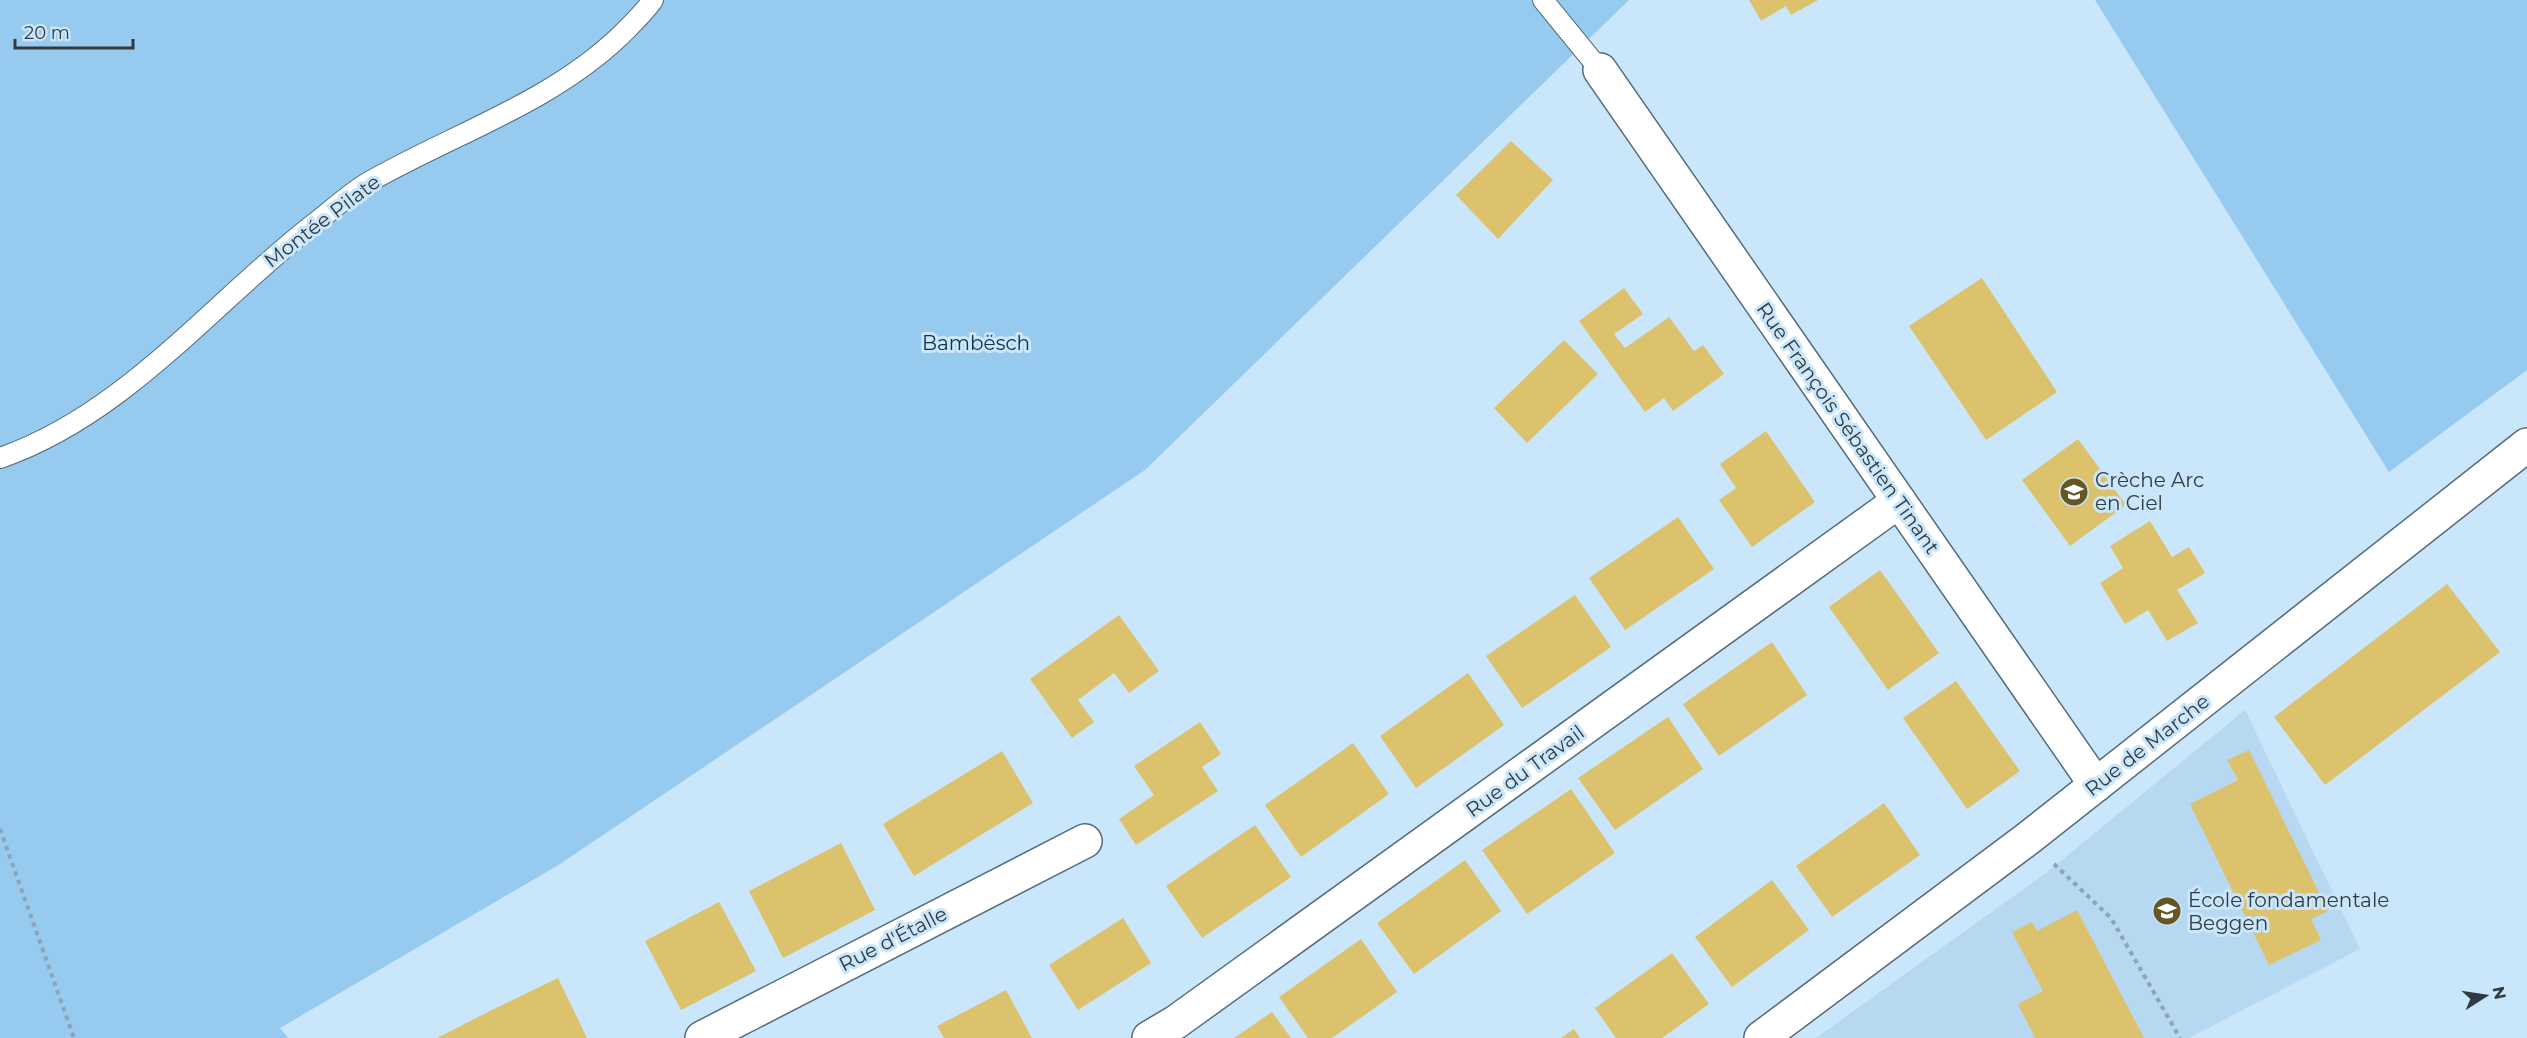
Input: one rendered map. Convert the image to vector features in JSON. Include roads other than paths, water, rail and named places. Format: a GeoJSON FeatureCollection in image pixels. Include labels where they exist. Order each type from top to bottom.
{"type":"FeatureCollection","features":[{"type":"Feature","properties":{"kind":"street","name":"Rue François Sébastien Tinant"},"geometry":{"type":"LineString","coordinates":[[1600,70],[2096,785]]}},
{"type":"Feature","properties":{"kind":"street","name":"Rue de Marche"},"geometry":{"type":"LineString","coordinates":[[1761,1038],[2096,785],[2527,446]]}},
{"type":"Feature","properties":{"kind":"street","name":"Rue du Travail"},"geometry":{"type":"LineString","coordinates":[[1149,1038],[1176,1022],[1899,501]]}},
{"type":"Feature","properties":{"kind":"street","name":"Rue d'Étalle"},"geometry":{"type":"LineString","coordinates":[[702,1038],[1085,841]]}},
{"type":"Feature","properties":{"kind":"lane","name":"Montée Pilate"},"geometry":{"type":"LineString","coordinates":[[0,458],[89,413],[153,364],[281,249],[367,183],[510,112],[592,63],[645,12],[652,0]]}},
{"type":"Feature","properties":{"kind":"lane"},"geometry":{"type":"LineString","coordinates":[[1543,0],[1600,70]]}},
{"type":"Feature","properties":{"kind":"place","name":"Crèche Arc en Ciel"},"geometry":{"type":"Point","coordinates":[2074,492]}},
{"type":"Feature","properties":{"kind":"place","name":"École fondamentale Beggen"},"geometry":{"type":"Point","coordinates":[2167,911]}},
{"type":"Feature","properties":{"kind":"park label","name":"Bambësch"},"geometry":{"type":"Point","coordinates":[976,343]}}]}
